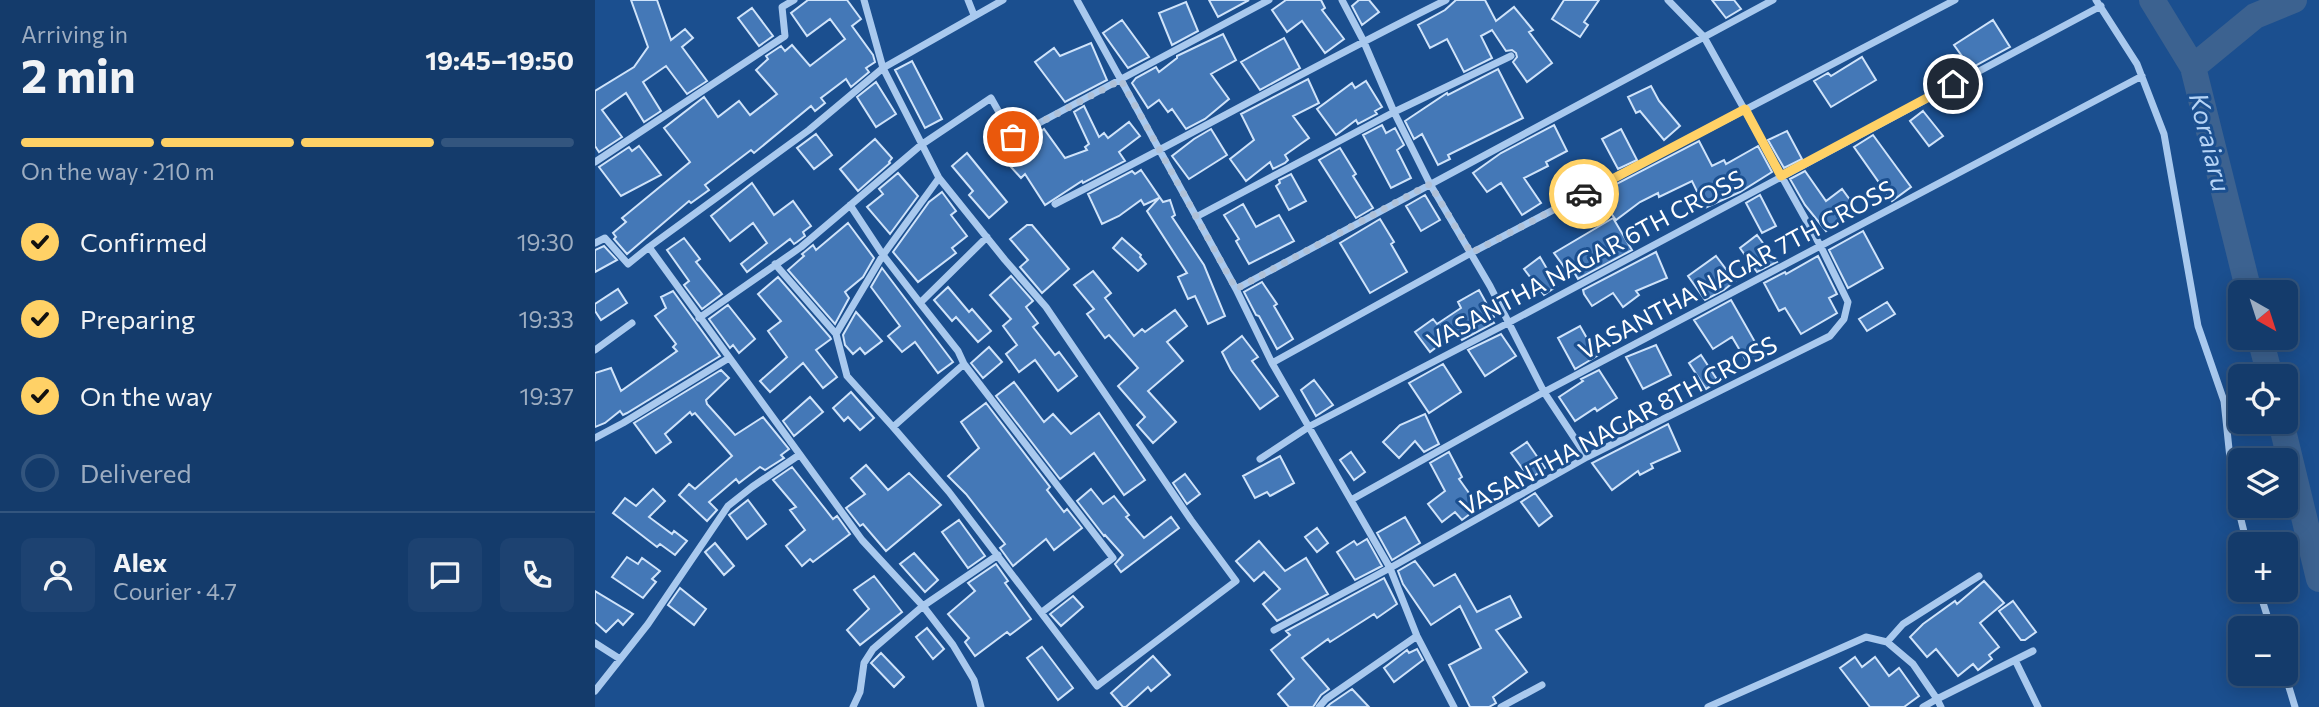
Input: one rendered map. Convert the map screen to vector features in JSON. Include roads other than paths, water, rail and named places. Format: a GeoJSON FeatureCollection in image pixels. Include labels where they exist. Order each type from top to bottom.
{"type":"FeatureCollection","features":[{"type":"Feature","properties":{"kind":"street"},"geometry":{"type":"LineString","coordinates":[[595,162],[785,36],[782,6],[794,0]]}},
{"type":"Feature","properties":{"kind":"street"},"geometry":{"type":"LineString","coordinates":[[775,264],[836,334],[847,376],[893,427],[998,555],[1097,686],[1236,581],[1191,520],[1046,307],[939,178],[883,68],[864,0]]}},
{"type":"Feature","properties":{"kind":"street"},"geometry":{"type":"LineString","coordinates":[[968,0],[974,15]]}},
{"type":"Feature","properties":{"kind":"street"},"geometry":{"type":"LineString","coordinates":[[595,243],[605,238],[628,264],[809,130],[883,68],[1003,0]]}},
{"type":"Feature","properties":{"kind":"street"},"geometry":{"type":"LineString","coordinates":[[1077,0],[1236,289],[1272,363],[1390,568],[1417,636],[1454,707]]}},
{"type":"Feature","properties":{"kind":"street"},"geometry":{"type":"LineString","coordinates":[[699,318],[801,247],[921,145],[991,98],[1013,137],[1269,0]]}},
{"type":"Feature","properties":{"kind":"street"},"geometry":{"type":"LineString","coordinates":[[1342,0],[1430,184],[1471,253],[1544,392],[1587,457]]}},
{"type":"Feature","properties":{"kind":"street"},"geometry":{"type":"LineString","coordinates":[[1055,204],[1160,152],[1363,40],[1446,0]]}},
{"type":"Feature","properties":{"kind":"street"},"geometry":{"type":"LineString","coordinates":[[1668,0],[1705,37],[1821,247]]}},
{"type":"Feature","properties":{"kind":"street"},"geometry":{"type":"LineString","coordinates":[[1236,289],[1705,37],[1760,2],[1773,0]]}},
{"type":"Feature","properties":{"kind":"street"},"geometry":{"type":"LineString","coordinates":[[1272,363],[1471,253],[1955,0]]}},
{"type":"Feature","properties":{"kind":"street"},"geometry":{"type":"LineString","coordinates":[[2098,3],[2137,64],[2164,134],[2198,326],[2224,401],[2233,487],[2244,532]]}},
{"type":"Feature","properties":{"kind":"street","name":"VASANTHA NAGAR 6TH CROSS"},"geometry":{"type":"LineString","coordinates":[[1260,459],[1310,426],[1508,323],[2098,3]]}},
{"type":"Feature","properties":{"kind":"street"},"geometry":{"type":"LineString","coordinates":[[1196,217],[1394,112],[1511,56]]}},
{"type":"Feature","properties":{"kind":"street","name":"VASANTHA NAGAR 7TH CROSS"},"geometry":{"type":"LineString","coordinates":[[1351,500],[1544,392],[2142,76]]}},
{"type":"Feature","properties":{"kind":"street"},"geometry":{"type":"LineString","coordinates":[[836,334],[883,256],[939,178]]}},
{"type":"Feature","properties":{"kind":"street"},"geometry":{"type":"LineString","coordinates":[[850,205],[883,256],[958,351],[964,364],[1112,558],[1042,612]]}},
{"type":"Feature","properties":{"kind":"street"},"geometry":{"type":"LineString","coordinates":[[920,303],[987,237]]}},
{"type":"Feature","properties":{"kind":"street"},"geometry":{"type":"LineString","coordinates":[[649,247],[862,540],[923,606],[953,645],[974,680],[981,707]]}},
{"type":"Feature","properties":{"kind":"street","name":"VASANTHA NAGAR 8TH CROSS"},"geometry":{"type":"LineString","coordinates":[[1274,629],[1390,568],[1587,457],[1831,336],[1844,319],[1848,302],[1821,247]]}},
{"type":"Feature","properties":{"kind":"street"},"geometry":{"type":"LineString","coordinates":[[595,350],[632,323]]}},
{"type":"Feature","properties":{"kind":"street"},"geometry":{"type":"LineString","coordinates":[[595,438],[729,358]]}},
{"type":"Feature","properties":{"kind":"street"},"geometry":{"type":"LineString","coordinates":[[893,427],[964,364]]}},
{"type":"Feature","properties":{"kind":"street"},"geometry":{"type":"LineString","coordinates":[[595,691],[648,624],[728,506],[752,486],[799,455]]}},
{"type":"Feature","properties":{"kind":"street"},"geometry":{"type":"LineString","coordinates":[[853,707],[860,692],[863,663],[873,649],[923,606],[998,555]]}},
{"type":"Feature","properties":{"kind":"street"},"geometry":{"type":"LineString","coordinates":[[1887,642],[1903,624],[1979,576]]}},
{"type":"Feature","properties":{"kind":"street"},"geometry":{"type":"LineString","coordinates":[[1319,707],[1326,699],[1417,636]]}},
{"type":"Feature","properties":{"kind":"street"},"geometry":{"type":"LineString","coordinates":[[1710,707],[1866,637],[1887,642],[1913,664],[1939,703]]}},
{"type":"Feature","properties":{"kind":"street"},"geometry":{"type":"LineString","coordinates":[[595,643],[620,659]]}},
{"type":"Feature","properties":{"kind":"street"},"geometry":{"type":"LineString","coordinates":[[1923,707],[1939,703],[2033,650]]}},
{"type":"Feature","properties":{"kind":"street"},"geometry":{"type":"LineString","coordinates":[[2015,660],[2038,707]]}},
{"type":"Feature","properties":{"kind":"street"},"geometry":{"type":"LineString","coordinates":[[1501,707],[1542,685]]}},
{"type":"Feature","properties":{"kind":"street"},"geometry":{"type":"LineString","coordinates":[[2289,686],[2295,707]]}},
{"type":"Feature","properties":{"kind":"waterway","name":"Koraiaru"},"geometry":{"type":"LineString","coordinates":[[2152,0],[2193,67],[2246,280]]}},
{"type":"Feature","properties":{"kind":"waterway"},"geometry":{"type":"LineString","coordinates":[[2193,67],[2255,16],[2294,0]]}},
{"type":"Feature","properties":{"kind":"waterway","name":"Koraiaru"},"geometry":{"type":"LineString","coordinates":[[2263,350],[2267,364]]}},
{"type":"Feature","properties":{"kind":"waterway","name":"Koraiaru"},"geometry":{"type":"LineString","coordinates":[[2284,434],[2319,579]]}}]}
